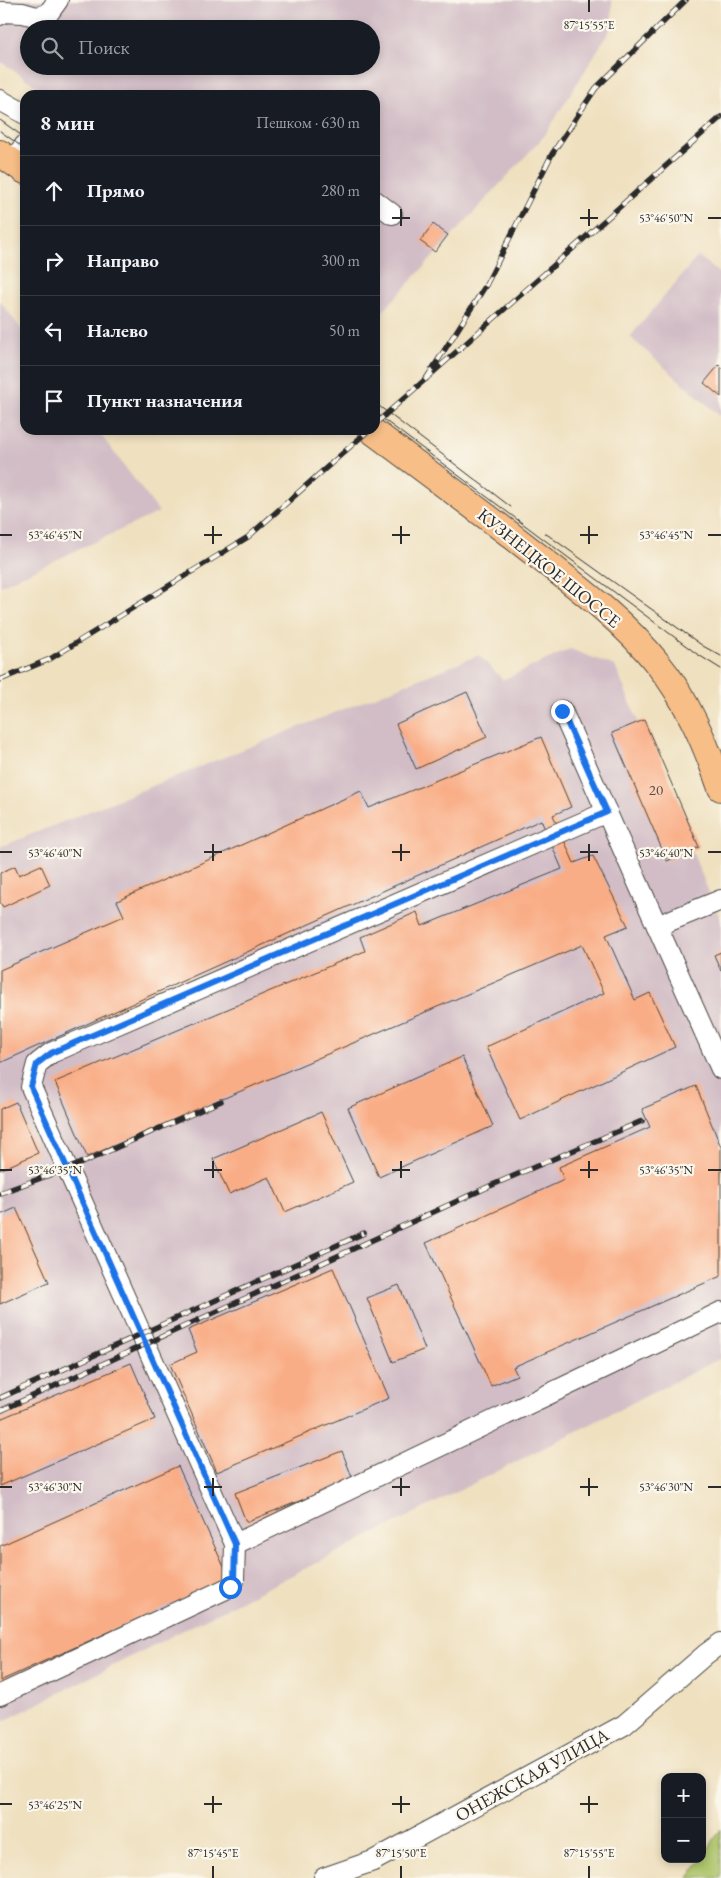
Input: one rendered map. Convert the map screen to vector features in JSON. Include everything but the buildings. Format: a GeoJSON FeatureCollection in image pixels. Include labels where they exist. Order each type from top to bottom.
{"type":"FeatureCollection","features":[{"type":"Feature","properties":{"kind":"main road","name":"КУЗНЕЦКОЕ ШОССЕ"},"geometry":{"type":"LineString","coordinates":[[378,435],[602,606],[641,645],[659,664],[681,697],[711,759],[721,788]]}},
{"type":"Feature","properties":{"kind":"street"},"geometry":{"type":"LineString","coordinates":[[0,15],[2,12],[23,13],[37,17],[48,14],[58,0]]}},
{"type":"Feature","properties":{"kind":"street"},"geometry":{"type":"LineString","coordinates":[[0,100],[20,111]]}},
{"type":"Feature","properties":{"kind":"street"},"geometry":{"type":"LineString","coordinates":[[380,205],[392,214]]}},
{"type":"Feature","properties":{"kind":"street"},"geometry":{"type":"LineString","coordinates":[[562,711],[721,1070]]}},
{"type":"Feature","properties":{"kind":"street"},"geometry":{"type":"LineString","coordinates":[[0,1695],[230,1587],[234,1581],[235,1544],[31,1087],[37,1064],[51,1053],[607,812]]}},
{"type":"Feature","properties":{"kind":"street"},"geometry":{"type":"LineString","coordinates":[[657,926],[721,900]]}},
{"type":"Feature","properties":{"kind":"street"},"geometry":{"type":"LineString","coordinates":[[235,1544],[721,1312]]}},
{"type":"Feature","properties":{"kind":"street","name":"ОНЕЖСКАЯ УЛИЦА"},"geometry":{"type":"LineString","coordinates":[[324,1878],[373,1861],[624,1725],[721,1643]]}},
{"type":"Feature","properties":{"kind":"shaded area"},"geometry":{"type":"Polygon","coordinates":[[[0,0],[612,0],[612,27],[545,135],[380,315],[380,90],[42,90],[20,75],[380,75],[380,20],[20,20],[20,75],[0,61],[0,0]]]}},
{"type":"Feature","properties":{"kind":"shaded area"},"geometry":{"type":"Polygon","coordinates":[[[698,256],[721,275],[721,417],[630,337],[698,256]]]}},
{"type":"Feature","properties":{"kind":"shaded area"},"geometry":{"type":"Polygon","coordinates":[[[0,301],[20,327],[20,435],[101,435],[159,512],[0,586],[0,301]]]}},
{"type":"Feature","properties":{"kind":"shaded area"},"geometry":{"type":"Polygon","coordinates":[[[570,649],[615,666],[721,921],[721,1358],[0,1723],[0,847],[479,655],[503,680],[570,649]]]}},
{"type":"Feature","properties":{"kind":"green space"},"geometry":{"type":"Polygon","coordinates":[[[721,1829],[721,1878],[689,1878],[699,1863],[706,1863],[706,1852],[721,1829]]]}},
{"type":"Feature","properties":{"kind":"tram line"},"geometry":{"type":"LineString","coordinates":[[0,120],[20,134]]}},
{"type":"Feature","properties":{"kind":"tram line"},"geometry":{"type":"LineString","coordinates":[[0,131],[20,145]]}},
{"type":"Feature","properties":{"kind":"tram line"},"geometry":{"type":"LineString","coordinates":[[380,407],[511,507]]}},
{"type":"Feature","properties":{"kind":"tram line"},"geometry":{"type":"LineString","coordinates":[[380,417],[697,654],[721,669]]}},
{"type":"Feature","properties":{"kind":"tram line"},"geometry":{"type":"LineString","coordinates":[[545,533],[703,646],[721,656]]}},
{"type":"Feature","properties":{"kind":"railway"},"geometry":{"type":"LineString","coordinates":[[426,379],[486,285],[552,154],[596,88],[686,0]]}},
{"type":"Feature","properties":{"kind":"railway"},"geometry":{"type":"LineString","coordinates":[[380,420],[721,117]]}},
{"type":"Feature","properties":{"kind":"railway"},"geometry":{"type":"LineString","coordinates":[[0,680],[50,659],[248,537],[363,435]]}},
{"type":"Feature","properties":{"kind":"railway"},"geometry":{"type":"LineString","coordinates":[[0,1193],[77,1165],[221,1101]]}},
{"type":"Feature","properties":{"kind":"railway"},"geometry":{"type":"LineString","coordinates":[[0,1411],[490,1186],[642,1121]]}},
{"type":"Feature","properties":{"kind":"railway"},"geometry":{"type":"LineString","coordinates":[[0,1398],[364,1233]]}},
{"type":"Feature","properties":{"kind":"route"},"geometry":{"type":"LineString","coordinates":[[230,1587],[234,1581],[235,1544],[31,1087],[37,1064],[51,1053],[607,812],[562,711]]}}]}
